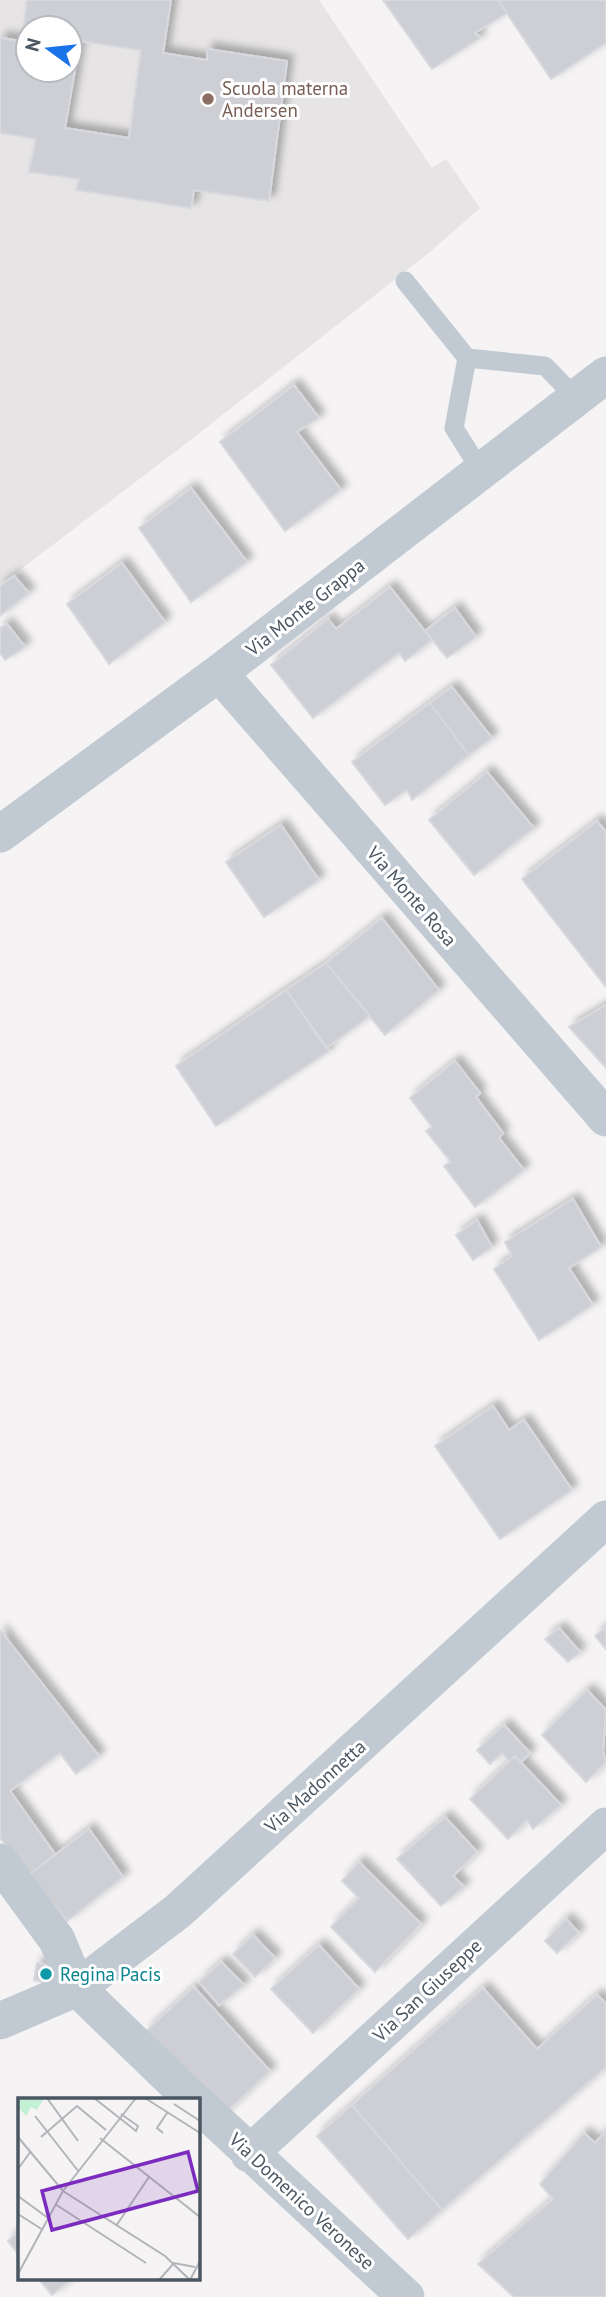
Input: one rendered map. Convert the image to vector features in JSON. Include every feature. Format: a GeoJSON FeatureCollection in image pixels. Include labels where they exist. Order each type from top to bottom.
{"type":"FeatureCollection","features":[{"type":"Feature","properties":{"kind":"street","name":"Via Monte Grappa"},"geometry":{"type":"LineString","coordinates":[[0,834],[219,673],[606,375]]}},
{"type":"Feature","properties":{"kind":"street","name":"Via Monte Rosa"},"geometry":{"type":"LineString","coordinates":[[219,673],[606,1118]]}},
{"type":"Feature","properties":{"kind":"street","name":"Via Madonnetta"},"geometry":{"type":"LineString","coordinates":[[0,2021],[77,1988],[178,1911],[606,1519]]}},
{"type":"Feature","properties":{"kind":"street","name":"Via San Giuseppe"},"geometry":{"type":"LineString","coordinates":[[249,2154],[606,1826]]}},
{"type":"Feature","properties":{"kind":"street"},"geometry":{"type":"LineString","coordinates":[[0,1862],[57,1940],[77,1988],[191,2098]]}},
{"type":"Feature","properties":{"kind":"street","name":"Via Domenico Veronese"},"geometry":{"type":"LineString","coordinates":[[200,2107],[406,2297]]}},
{"type":"Feature","properties":{"kind":"lane"},"geometry":{"type":"LineString","coordinates":[[405,281],[467,358],[545,366],[576,398]]}},
{"type":"Feature","properties":{"kind":"lane"},"geometry":{"type":"LineString","coordinates":[[467,358],[454,428],[481,471]]}},
{"type":"Feature","properties":{"kind":"shaded area"},"geometry":{"type":"Polygon","coordinates":[[[0,0],[319,0],[432,168],[446,159],[480,208],[430,252],[0,585],[0,0]]]}},
{"type":"Feature","properties":{"kind":"building","name":"Scuola materna Andersen"},"geometry":{"type":"Polygon","coordinates":[[[27,0],[171,0],[163,53],[207,60],[207,49],[287,61],[269,201],[194,190],[191,208],[76,190],[79,179],[29,172],[36,139],[0,133],[0,38],[14,40],[14,84],[73,84],[65,128],[129,138],[141,50],[84,42],[84,14],[25,14],[27,0]]]}},
{"type":"Feature","properties":{"kind":"building"},"geometry":{"type":"Polygon","coordinates":[[[383,0],[498,0],[507,13],[475,33],[480,38],[432,69],[383,0]]]}},
{"type":"Feature","properties":{"kind":"building"},"geometry":{"type":"Polygon","coordinates":[[[498,0],[606,0],[606,43],[551,79],[498,0]]]}},
{"type":"Feature","properties":{"kind":"building"},"geometry":{"type":"Polygon","coordinates":[[[294,385],[319,418],[297,432],[341,490],[285,531],[220,442],[294,385]]]}},
{"type":"Feature","properties":{"kind":"building"},"geometry":{"type":"Polygon","coordinates":[[[191,488],[247,562],[191,602],[139,528],[191,488]]]}},
{"type":"Feature","properties":{"kind":"building"},"geometry":{"type":"Polygon","coordinates":[[[122,563],[165,622],[109,664],[67,604],[122,563]]]}},
{"type":"Feature","properties":{"kind":"building"},"geometry":{"type":"Polygon","coordinates":[[[14,576],[29,593],[0,616],[0,586],[14,576]]]}},
{"type":"Feature","properties":{"kind":"building"},"geometry":{"type":"Polygon","coordinates":[[[390,587],[432,640],[405,661],[399,653],[313,718],[271,665],[328,619],[336,629],[390,587]]]}},
{"type":"Feature","properties":{"kind":"building"},"geometry":{"type":"Polygon","coordinates":[[[455,608],[476,637],[447,658],[425,631],[455,608]]]}},
{"type":"Feature","properties":{"kind":"building"},"geometry":{"type":"Polygon","coordinates":[[[7,624],[25,647],[5,660],[0,653],[0,628],[7,624]]]}},
{"type":"Feature","properties":{"kind":"building"},"geometry":{"type":"Polygon","coordinates":[[[452,687],[492,738],[469,755],[430,703],[452,687]]]}},
{"type":"Feature","properties":{"kind":"building"},"geometry":{"type":"Polygon","coordinates":[[[430,703],[469,755],[412,800],[407,790],[385,805],[352,762],[430,703]]]}},
{"type":"Feature","properties":{"kind":"building"},"geometry":{"type":"Polygon","coordinates":[[[487,772],[534,828],[474,875],[429,820],[487,772]]]}},
{"type":"Feature","properties":{"kind":"building"},"geometry":{"type":"Polygon","coordinates":[[[597,821],[606,832],[606,987],[522,879],[597,821]]]}},
{"type":"Feature","properties":{"kind":"building"},"geometry":{"type":"Polygon","coordinates":[[[281,825],[319,880],[264,917],[226,862],[281,825]]]}},
{"type":"Feature","properties":{"kind":"building"},"geometry":{"type":"Polygon","coordinates":[[[382,918],[439,990],[385,1035],[326,963],[382,918]]]}},
{"type":"Feature","properties":{"kind":"building"},"geometry":{"type":"Polygon","coordinates":[[[326,963],[370,1016],[326,1048],[286,990],[326,963]]]}},
{"type":"Feature","properties":{"kind":"building"},"geometry":{"type":"Polygon","coordinates":[[[286,990],[329,1051],[216,1126],[176,1066],[286,990]]]}},
{"type":"Feature","properties":{"kind":"building"},"geometry":{"type":"Polygon","coordinates":[[[606,1005],[606,1068],[569,1027],[606,1005]]]}},
{"type":"Feature","properties":{"kind":"building"},"geometry":{"type":"Polygon","coordinates":[[[455,1061],[480,1093],[476,1097],[503,1133],[499,1138],[524,1170],[475,1207],[444,1166],[451,1162],[426,1131],[432,1127],[410,1098],[455,1061]]]}},
{"type":"Feature","properties":{"kind":"building"},"geometry":{"type":"Polygon","coordinates":[[[573,1199],[601,1247],[569,1268],[593,1305],[539,1340],[494,1269],[512,1256],[505,1242],[573,1199]]]}},
{"type":"Feature","properties":{"kind":"building"},"geometry":{"type":"Polygon","coordinates":[[[477,1220],[492,1247],[473,1260],[456,1235],[477,1220]]]}},
{"type":"Feature","properties":{"kind":"building"},"geometry":{"type":"Polygon","coordinates":[[[493,1406],[509,1430],[524,1420],[572,1490],[500,1539],[435,1446],[493,1406]]]}},
{"type":"Feature","properties":{"kind":"building"},"geometry":{"type":"Polygon","coordinates":[[[606,1627],[606,1649],[595,1636],[606,1627]]]}},
{"type":"Feature","properties":{"kind":"building"},"geometry":{"type":"Polygon","coordinates":[[[559,1628],[580,1652],[568,1662],[545,1639],[559,1628]]]}},
{"type":"Feature","properties":{"kind":"building"},"geometry":{"type":"Polygon","coordinates":[[[0,1630],[99,1756],[76,1774],[60,1753],[10,1791],[55,1854],[29,1875],[0,1838],[0,1630]]]}},
{"type":"Feature","properties":{"kind":"building"},"geometry":{"type":"Polygon","coordinates":[[[587,1690],[606,1710],[603,1751],[606,1762],[586,1782],[542,1735],[587,1690]]]}},
{"type":"Feature","properties":{"kind":"building"},"geometry":{"type":"Polygon","coordinates":[[[504,1725],[530,1753],[521,1762],[515,1756],[509,1761],[502,1753],[490,1764],[477,1750],[504,1725]]]}},
{"type":"Feature","properties":{"kind":"building"},"geometry":{"type":"Polygon","coordinates":[[[515,1756],[561,1805],[533,1829],[527,1820],[508,1839],[470,1799],[515,1756]]]}},
{"type":"Feature","properties":{"kind":"building"},"geometry":{"type":"Polygon","coordinates":[[[445,1817],[477,1852],[453,1876],[464,1887],[441,1906],[397,1859],[445,1817]]]}},
{"type":"Feature","properties":{"kind":"building"},"geometry":{"type":"Polygon","coordinates":[[[89,1829],[123,1877],[67,1921],[29,1875],[89,1829]]]}},
{"type":"Feature","properties":{"kind":"building"},"geometry":{"type":"Polygon","coordinates":[[[359,1862],[421,1924],[375,1972],[331,1927],[359,1898],[342,1881],[359,1862]]]}},
{"type":"Feature","properties":{"kind":"building"},"geometry":{"type":"Polygon","coordinates":[[[566,1919],[579,1933],[557,1953],[545,1941],[566,1919]]]}},
{"type":"Feature","properties":{"kind":"building"},"geometry":{"type":"Polygon","coordinates":[[[253,1935],[275,1958],[255,1977],[233,1954],[253,1935]]]}},
{"type":"Feature","properties":{"kind":"building"},"geometry":{"type":"Polygon","coordinates":[[[319,1945],[359,1989],[313,2033],[271,1989],[319,1945]]]}},
{"type":"Feature","properties":{"kind":"building"},"geometry":{"type":"Polygon","coordinates":[[[221,1962],[244,1985],[219,2005],[199,1982],[221,1962]]]}},
{"type":"Feature","properties":{"kind":"building","name":"Regina Pacis"},"geometry":{"type":"Polygon","coordinates":[[[37,1963],[58,1968],[53,1985],[34,1980],[37,1963]]]}},
{"type":"Feature","properties":{"kind":"building"},"geometry":{"type":"Polygon","coordinates":[[[194,1987],[270,2071],[222,2116],[146,2031],[194,1987]]]}},
{"type":"Feature","properties":{"kind":"building"},"geometry":{"type":"Polygon","coordinates":[[[483,1988],[537,2049],[597,1995],[606,2004],[606,2067],[442,2210],[352,2105],[483,1988]]]}},
{"type":"Feature","properties":{"kind":"building"},"geometry":{"type":"Polygon","coordinates":[[[352,2105],[442,2210],[408,2239],[317,2136],[352,2105]]]}},
{"type":"Feature","properties":{"kind":"building"},"geometry":{"type":"Polygon","coordinates":[[[606,2131],[606,2297],[514,2297],[478,2264],[553,2199],[540,2184],[584,2133],[595,2143],[606,2131]]]}},
{"type":"Feature","properties":{"kind":"building"},"geometry":{"type":"Polygon","coordinates":[[[18,2232],[18,2254],[8,2241],[18,2232]]]}},
{"type":"Feature","properties":{"kind":"building"},"geometry":{"type":"Polygon","coordinates":[[[40,2280],[71,2280],[52,2295],[40,2280]]]}},
{"type":"Feature","properties":{"kind":"place","name":"Scuola materna Andersen"},"geometry":{"type":"Point","coordinates":[208,99]}},
{"type":"Feature","properties":{"kind":"place","name":"Regina Pacis"},"geometry":{"type":"Point","coordinates":[46,1974]}}]}
